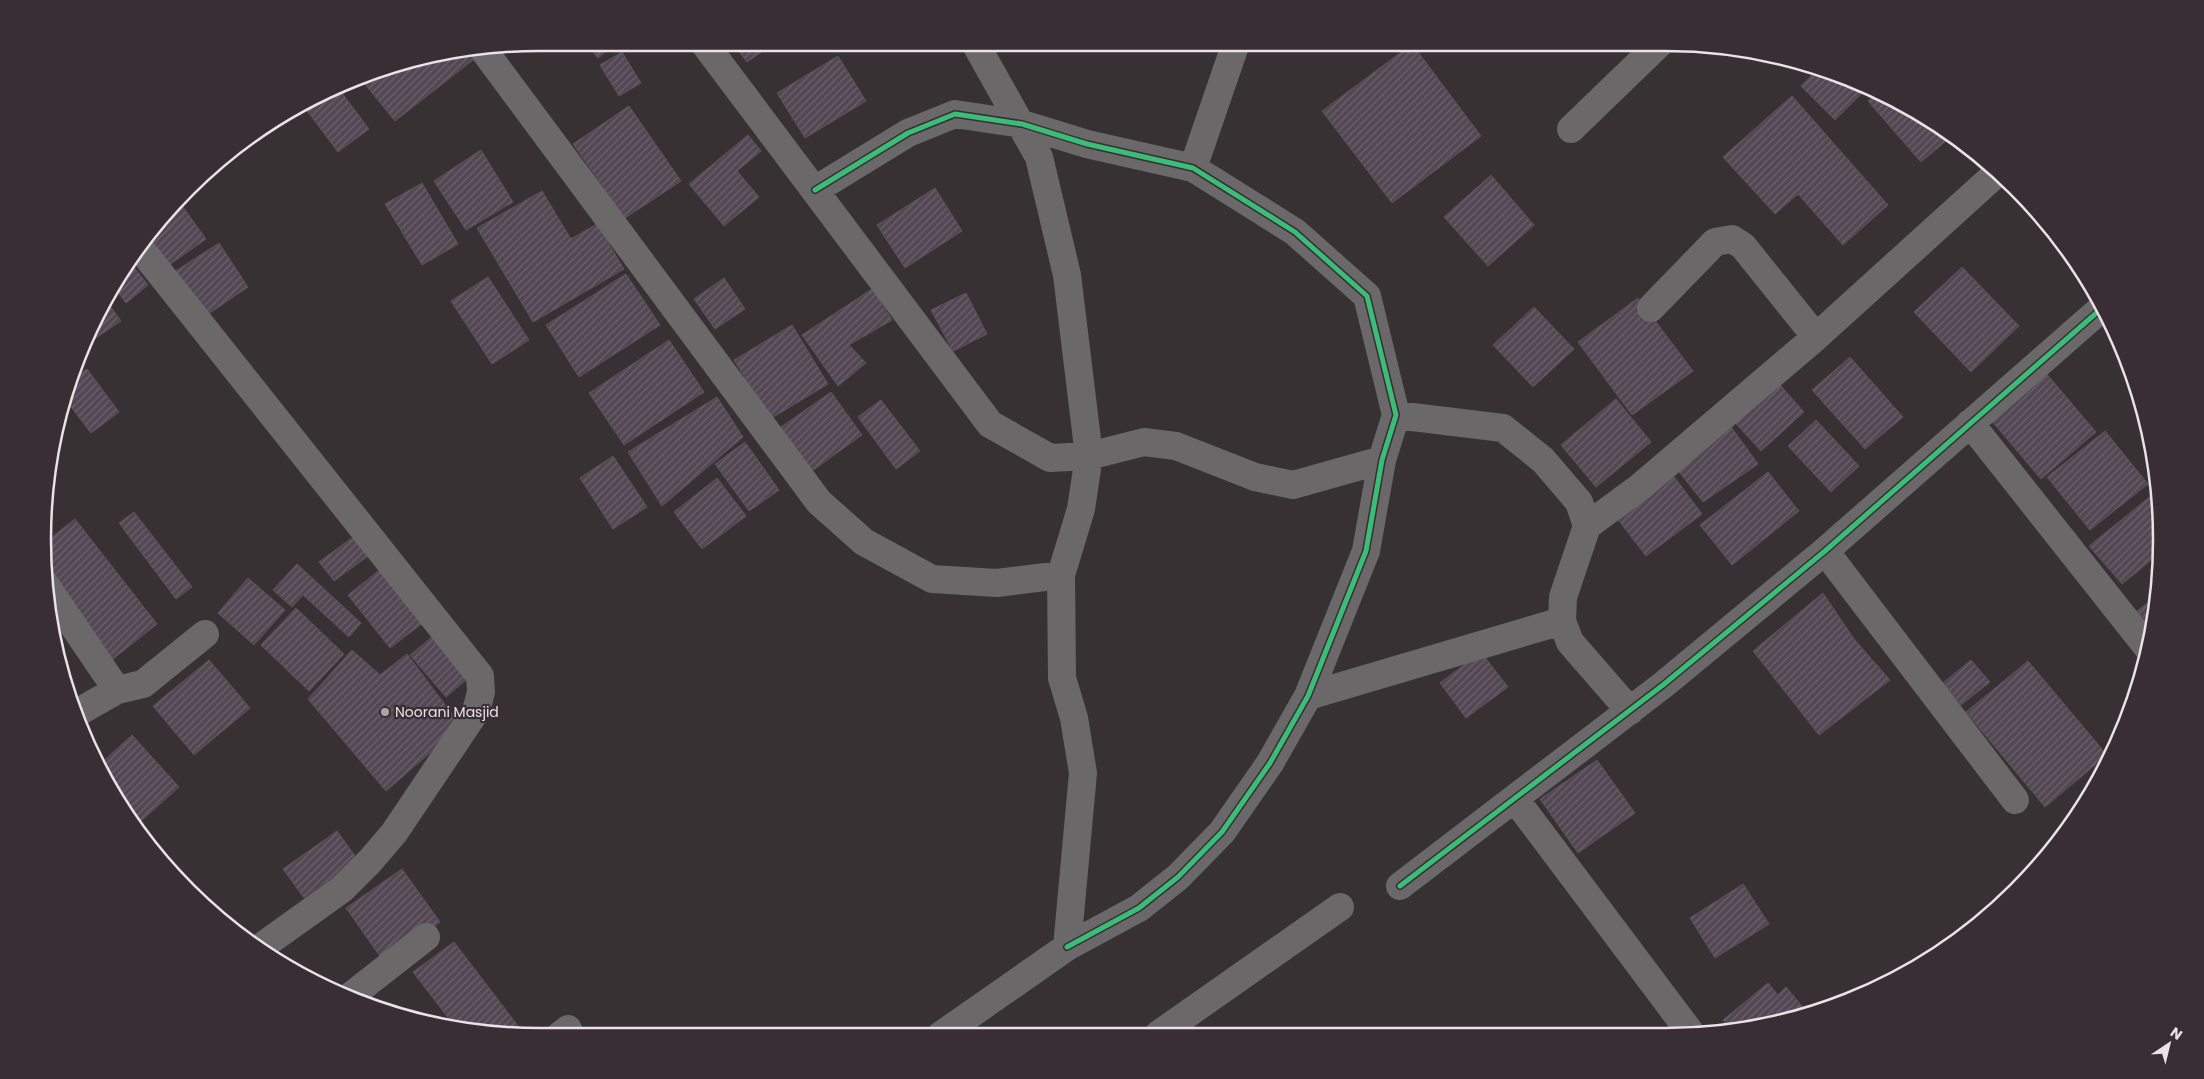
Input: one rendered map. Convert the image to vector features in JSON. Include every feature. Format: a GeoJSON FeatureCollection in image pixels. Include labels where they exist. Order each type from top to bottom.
{"type":"FeatureCollection","features":[{"type":"Feature","properties":{"kind":"street"},"geometry":{"type":"LineString","coordinates":[[711,51],[990,424],[1050,458],[1090,456],[1144,442],[1176,446],[1255,477],[1292,485],[1382,460]]}},
{"type":"Feature","properties":{"kind":"street"},"geometry":{"type":"LineString","coordinates":[[980,51],[1039,157],[1067,275],[1090,456],[1081,509],[1061,575],[1062,678],[1074,718],[1083,773],[1067,946]]}},
{"type":"Feature","properties":{"kind":"street"},"geometry":{"type":"LineString","coordinates":[[1193,168],[1233,51]]}},
{"type":"Feature","properties":{"kind":"street"},"geometry":{"type":"LineString","coordinates":[[1571,129],[1651,51]]}},
{"type":"Feature","properties":{"kind":"street"},"geometry":{"type":"LineString","coordinates":[[486,54],[820,502],[864,542],[932,579],[997,583],[1061,575]]}},
{"type":"Feature","properties":{"kind":"street"},"geometry":{"type":"LineString","coordinates":[[815,190],[908,133],[955,114],[1022,124],[1086,144],[1193,168],[1295,232],[1367,296],[1396,415],[1382,460],[1366,550],[1308,696],[1270,764],[1222,832],[1178,877],[1139,908],[1067,946],[951,1028]]}},
{"type":"Feature","properties":{"kind":"street"},"geometry":{"type":"LineString","coordinates":[[1630,711],[1570,642],[1562,621],[1563,597],[1587,526],[1640,488],[1816,337],[1992,178]]}},
{"type":"Feature","properties":{"kind":"street"},"geometry":{"type":"LineString","coordinates":[[1651,308],[1716,242],[1732,239],[1743,246],[1816,337]]}},
{"type":"Feature","properties":{"kind":"street"},"geometry":{"type":"LineString","coordinates":[[144,253],[480,676],[481,692],[476,711],[394,833],[342,889],[266,943]]}},
{"type":"Feature","properties":{"kind":"street"},"geometry":{"type":"LineString","coordinates":[[1400,886],[1630,711],[1825,551],[2096,313]]}},
{"type":"Feature","properties":{"kind":"street"},"geometry":{"type":"LineString","coordinates":[[1050,458],[1084,415]]}},
{"type":"Feature","properties":{"kind":"street"},"geometry":{"type":"LineString","coordinates":[[1396,415],[1503,428],[1543,460],[1579,502],[1587,526]]}},
{"type":"Feature","properties":{"kind":"street"},"geometry":{"type":"LineString","coordinates":[[1970,423],[2142,640]]}},
{"type":"Feature","properties":{"kind":"street"},"geometry":{"type":"LineString","coordinates":[[1825,551],[2015,800]]}},
{"type":"Feature","properties":{"kind":"street"},"geometry":{"type":"LineString","coordinates":[[54,597],[117,690]]}},
{"type":"Feature","properties":{"kind":"street"},"geometry":{"type":"LineString","coordinates":[[1308,696],[1562,621]]}},
{"type":"Feature","properties":{"kind":"street"},"geometry":{"type":"LineString","coordinates":[[82,710],[117,690],[143,684],[205,634]]}},
{"type":"Feature","properties":{"kind":"street"},"geometry":{"type":"LineString","coordinates":[[1515,799],[1686,1027]]}},
{"type":"Feature","properties":{"kind":"street"},"geometry":{"type":"LineString","coordinates":[[1168,1028],[1340,907]]}},
{"type":"Feature","properties":{"kind":"street"},"geometry":{"type":"LineString","coordinates":[[356,992],[426,937]]}},
{"type":"Feature","properties":{"kind":"building"},"geometry":{"type":"Polygon","coordinates":[[[592,51],[606,51],[598,58],[592,51]]]}},
{"type":"Feature","properties":{"kind":"building"},"geometry":{"type":"Polygon","coordinates":[[[738,51],[763,51],[747,62],[738,51]]]}},
{"type":"Feature","properties":{"kind":"building"},"geometry":{"type":"Polygon","coordinates":[[[1403,51],[1417,51],[1481,136],[1392,203],[1322,111],[1403,51]]]}},
{"type":"Feature","properties":{"kind":"building"},"geometry":{"type":"Polygon","coordinates":[[[622,52],[641,83],[619,96],[600,65],[622,52]]]}},
{"type":"Feature","properties":{"kind":"building"},"geometry":{"type":"Polygon","coordinates":[[[470,56],[473,60],[395,121],[365,84],[413,68],[444,61],[470,56]]]}},
{"type":"Feature","properties":{"kind":"building"},"geometry":{"type":"Polygon","coordinates":[[[838,56],[866,101],[805,138],[777,93],[838,56]]]}},
{"type":"Feature","properties":{"kind":"building"},"geometry":{"type":"Polygon","coordinates":[[[1813,74],[1862,93],[1835,120],[1801,86],[1813,74]]]}},
{"type":"Feature","properties":{"kind":"building"},"geometry":{"type":"Polygon","coordinates":[[[342,93],[369,129],[338,152],[307,111],[342,93]]]}},
{"type":"Feature","properties":{"kind":"building"},"geometry":{"type":"Polygon","coordinates":[[[1792,96],[1888,205],[1843,245],[1798,194],[1775,214],[1723,157],[1792,96]]]}},
{"type":"Feature","properties":{"kind":"building"},"geometry":{"type":"Polygon","coordinates":[[[1872,98],[1880,102],[1909,117],[1946,141],[1921,162],[1868,101],[1872,98]]]}},
{"type":"Feature","properties":{"kind":"building"},"geometry":{"type":"Polygon","coordinates":[[[629,106],[681,181],[625,218],[573,144],[629,106]]]}},
{"type":"Feature","properties":{"kind":"building"},"geometry":{"type":"Polygon","coordinates":[[[748,135],[761,151],[737,171],[759,197],[724,226],[689,184],[748,135]]]}},
{"type":"Feature","properties":{"kind":"building"},"geometry":{"type":"Polygon","coordinates":[[[481,150],[513,202],[466,230],[434,181],[481,150]]]}},
{"type":"Feature","properties":{"kind":"building"},"geometry":{"type":"Polygon","coordinates":[[[1491,175],[1534,225],[1488,266],[1444,217],[1491,175]]]}},
{"type":"Feature","properties":{"kind":"building"},"geometry":{"type":"Polygon","coordinates":[[[422,183],[458,244],[422,265],[385,204],[422,183]]]}},
{"type":"Feature","properties":{"kind":"building"},"geometry":{"type":"Polygon","coordinates":[[[935,188],[962,231],[905,268],[877,225],[935,188]]]}},
{"type":"Feature","properties":{"kind":"building"},"geometry":{"type":"Polygon","coordinates":[[[542,191],[571,239],[597,224],[624,269],[533,322],[477,228],[542,191]]]}},
{"type":"Feature","properties":{"kind":"building"},"geometry":{"type":"Polygon","coordinates":[[[183,206],[206,239],[162,270],[147,249],[183,206]]]}},
{"type":"Feature","properties":{"kind":"building"},"geometry":{"type":"Polygon","coordinates":[[[219,243],[248,287],[201,319],[171,274],[219,243]]]}},
{"type":"Feature","properties":{"kind":"building"},"geometry":{"type":"Polygon","coordinates":[[[1962,267],[2019,326],[1971,372],[1914,312],[1962,267]]]}},
{"type":"Feature","properties":{"kind":"building"},"geometry":{"type":"Polygon","coordinates":[[[134,268],[148,285],[126,303],[118,293],[134,268]]]}},
{"type":"Feature","properties":{"kind":"building"},"geometry":{"type":"Polygon","coordinates":[[[626,274],[660,325],[579,377],[546,325],[626,274]]]}},
{"type":"Feature","properties":{"kind":"building"},"geometry":{"type":"Polygon","coordinates":[[[488,277],[529,340],[492,364],[451,301],[488,277]]]}},
{"type":"Feature","properties":{"kind":"building"},"geometry":{"type":"Polygon","coordinates":[[[724,278],[745,309],[715,329],[694,299],[724,278]]]}},
{"type":"Feature","properties":{"kind":"building"},"geometry":{"type":"Polygon","coordinates":[[[872,289],[892,320],[849,345],[866,363],[838,386],[802,335],[872,289]]]}},
{"type":"Feature","properties":{"kind":"building"},"geometry":{"type":"Polygon","coordinates":[[[966,293],[987,334],[953,351],[931,310],[966,293]]]}},
{"type":"Feature","properties":{"kind":"building"},"geometry":{"type":"Polygon","coordinates":[[[1638,298],[1693,371],[1632,415],[1578,342],[1638,298]]]}},
{"type":"Feature","properties":{"kind":"building"},"geometry":{"type":"Polygon","coordinates":[[[111,307],[121,321],[95,339],[111,307]]]}},
{"type":"Feature","properties":{"kind":"building"},"geometry":{"type":"Polygon","coordinates":[[[1534,307],[1574,349],[1533,387],[1493,345],[1534,307]]]}},
{"type":"Feature","properties":{"kind":"building"},"geometry":{"type":"Polygon","coordinates":[[[792,325],[828,384],[770,419],[734,360],[792,325]]]}},
{"type":"Feature","properties":{"kind":"building"},"geometry":{"type":"Polygon","coordinates":[[[669,340],[704,392],[624,445],[589,393],[669,340]]]}},
{"type":"Feature","properties":{"kind":"building"},"geometry":{"type":"Polygon","coordinates":[[[1850,357],[1903,417],[1865,449],[1812,390],[1850,357]]]}},
{"type":"Feature","properties":{"kind":"building"},"geometry":{"type":"Polygon","coordinates":[[[87,369],[119,412],[91,433],[70,406],[80,373],[87,369]]]}},
{"type":"Feature","properties":{"kind":"building"},"geometry":{"type":"Polygon","coordinates":[[[2045,372],[2096,432],[2041,479],[1990,419],[2045,372]]]}},
{"type":"Feature","properties":{"kind":"building"},"geometry":{"type":"Polygon","coordinates":[[[1772,376],[1804,412],[1761,451],[1728,415],[1772,376]]]}},
{"type":"Feature","properties":{"kind":"building"},"geometry":{"type":"Polygon","coordinates":[[[831,392],[862,435],[809,473],[778,429],[831,392]]]}},
{"type":"Feature","properties":{"kind":"building"},"geometry":{"type":"Polygon","coordinates":[[[717,397],[743,437],[662,506],[628,452],[717,397]]]}},
{"type":"Feature","properties":{"kind":"building"},"geometry":{"type":"Polygon","coordinates":[[[1616,399],[1651,442],[1596,487],[1561,445],[1616,399]]]}},
{"type":"Feature","properties":{"kind":"building"},"geometry":{"type":"Polygon","coordinates":[[[881,400],[920,451],[896,469],[858,417],[881,400]]]}},
{"type":"Feature","properties":{"kind":"building"},"geometry":{"type":"Polygon","coordinates":[[[1816,420],[1859,466],[1831,492],[1788,446],[1816,420]]]}},
{"type":"Feature","properties":{"kind":"building"},"geometry":{"type":"Polygon","coordinates":[[[1729,424],[1758,464],[1703,502],[1672,463],[1729,424]]]}},
{"type":"Feature","properties":{"kind":"building"},"geometry":{"type":"Polygon","coordinates":[[[2105,431],[2148,484],[2090,530],[2047,477],[2105,431]]]}},
{"type":"Feature","properties":{"kind":"building"},"geometry":{"type":"Polygon","coordinates":[[[745,442],[779,490],[749,511],[715,464],[745,442]]]}},
{"type":"Feature","properties":{"kind":"building"},"geometry":{"type":"Polygon","coordinates":[[[613,456],[647,507],[613,529],[580,478],[613,456]]]}},
{"type":"Feature","properties":{"kind":"building"},"geometry":{"type":"Polygon","coordinates":[[[1669,470],[1702,514],[1646,556],[1613,513],[1669,470]]]}},
{"type":"Feature","properties":{"kind":"building"},"geometry":{"type":"Polygon","coordinates":[[[1768,472],[1799,511],[1732,565],[1700,525],[1768,472]]]}},
{"type":"Feature","properties":{"kind":"building"},"geometry":{"type":"Polygon","coordinates":[[[717,478],[746,516],[702,549],[674,512],[717,478]]]}},
{"type":"Feature","properties":{"kind":"building"},"geometry":{"type":"Polygon","coordinates":[[[2151,496],[2152,559],[2122,584],[2089,546],[2151,496]]]}},
{"type":"Feature","properties":{"kind":"building"},"geometry":{"type":"Polygon","coordinates":[[[134,512],[192,587],[176,599],[119,523],[134,512]]]}},
{"type":"Feature","properties":{"kind":"building"},"geometry":{"type":"Polygon","coordinates":[[[75,519],[157,624],[113,659],[53,580],[51,538],[75,519]]]}},
{"type":"Feature","properties":{"kind":"building"},"geometry":{"type":"Polygon","coordinates":[[[360,532],[375,551],[334,581],[319,562],[360,532]]]}},
{"type":"Feature","properties":{"kind":"building"},"geometry":{"type":"Polygon","coordinates":[[[297,564],[361,623],[349,637],[303,595],[292,607],[273,590],[297,564]]]}},
{"type":"Feature","properties":{"kind":"building"},"geometry":{"type":"Polygon","coordinates":[[[386,565],[428,619],[390,648],[348,595],[386,565]]]}},
{"type":"Feature","properties":{"kind":"building"},"geometry":{"type":"Polygon","coordinates":[[[248,578],[285,610],[254,645],[218,613],[248,578]]]}},
{"type":"Feature","properties":{"kind":"building"},"geometry":{"type":"Polygon","coordinates":[[[1823,593],[1854,639],[1890,680],[1819,735],[1753,651],[1823,593]]]}},
{"type":"Feature","properties":{"kind":"building"},"geometry":{"type":"Polygon","coordinates":[[[2149,601],[2146,622],[2137,611],[2149,601]]]}},
{"type":"Feature","properties":{"kind":"building"},"geometry":{"type":"Polygon","coordinates":[[[296,608],[344,654],[309,691],[261,645],[296,608]]]}},
{"type":"Feature","properties":{"kind":"building"},"geometry":{"type":"Polygon","coordinates":[[[437,633],[472,675],[446,697],[410,655],[437,633]]]}},
{"type":"Feature","properties":{"kind":"building","name":"Noorani Masjid"},"geometry":{"type":"Polygon","coordinates":[[[352,650],[380,675],[407,654],[461,726],[386,791],[308,699],[352,650]]]}},
{"type":"Feature","properties":{"kind":"building"},"geometry":{"type":"Polygon","coordinates":[[[1481,652],[1508,687],[1466,718],[1440,683],[1481,652]]]}},
{"type":"Feature","properties":{"kind":"building"},"geometry":{"type":"Polygon","coordinates":[[[209,660],[250,708],[194,755],[153,706],[209,660]]]}},
{"type":"Feature","properties":{"kind":"building"},"geometry":{"type":"Polygon","coordinates":[[[1971,660],[1990,682],[1961,705],[1943,683],[1971,660]]]}},
{"type":"Feature","properties":{"kind":"building"},"geometry":{"type":"Polygon","coordinates":[[[2028,661],[2104,751],[2098,762],[2045,807],[1966,712],[2028,661]]]}},
{"type":"Feature","properties":{"kind":"building"},"geometry":{"type":"Polygon","coordinates":[[[132,735],[179,787],[141,821],[117,784],[105,760],[132,735]]]}},
{"type":"Feature","properties":{"kind":"building"},"geometry":{"type":"Polygon","coordinates":[[[1597,760],[1635,813],[1578,853],[1540,799],[1597,760]]]}},
{"type":"Feature","properties":{"kind":"building"},"geometry":{"type":"Polygon","coordinates":[[[337,831],[358,860],[304,898],[283,869],[337,831]]]}},
{"type":"Feature","properties":{"kind":"building"},"geometry":{"type":"Polygon","coordinates":[[[402,869],[440,922],[384,962],[346,908],[402,869]]]}},
{"type":"Feature","properties":{"kind":"building"},"geometry":{"type":"Polygon","coordinates":[[[1743,884],[1769,924],[1715,958],[1690,918],[1743,884]]]}},
{"type":"Feature","properties":{"kind":"building"},"geometry":{"type":"Polygon","coordinates":[[[454,942],[519,1027],[476,1024],[449,1019],[413,972],[454,942]]]}},
{"type":"Feature","properties":{"kind":"building"},"geometry":{"type":"Polygon","coordinates":[[[1768,983],[1778,995],[1786,987],[1803,1007],[1728,1024],[1723,1020],[1768,983]]]}},
{"type":"Feature","properties":{"kind":"cycle path"},"geometry":{"type":"LineString","coordinates":[[815,190],[908,133],[955,114],[1022,124],[1087,144],[1193,168],[1295,232],[1367,296],[1396,415],[1382,460],[1366,551],[1308,696],[1270,763],[1222,832],[1178,877],[1139,908],[1067,947]]}},
{"type":"Feature","properties":{"kind":"cycle path"},"geometry":{"type":"LineString","coordinates":[[1400,886],[1663,685],[1825,551],[2096,313]]}},
{"type":"Feature","properties":{"kind":"place","name":"Noorani Masjid"},"geometry":{"type":"Point","coordinates":[385,712]}}]}
